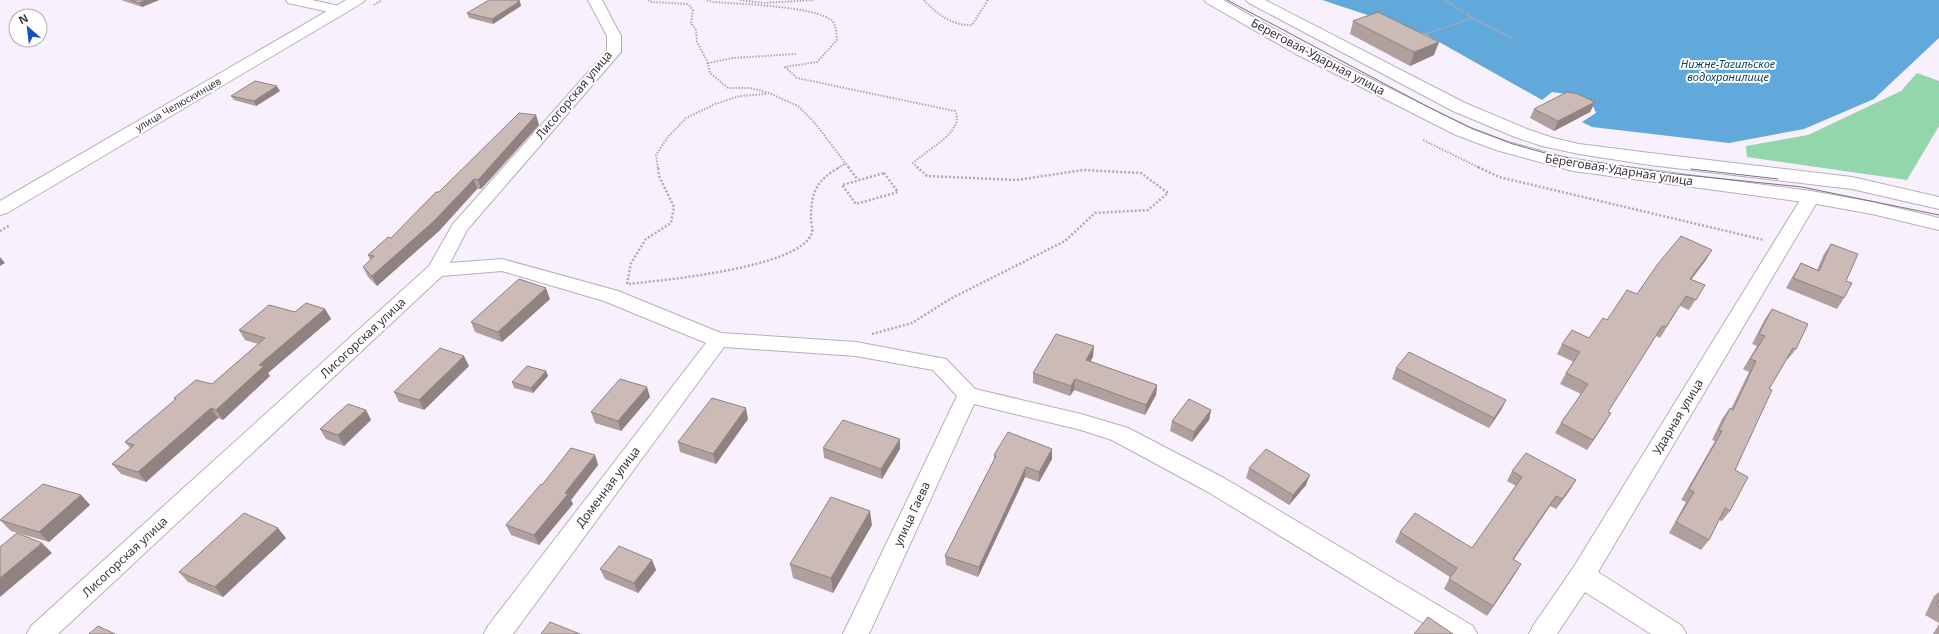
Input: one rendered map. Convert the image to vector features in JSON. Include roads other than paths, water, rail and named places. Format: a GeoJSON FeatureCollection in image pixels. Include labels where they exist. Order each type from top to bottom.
{"type":"FeatureCollection","features":[{"type":"Feature","properties":{"kind":"main road","name":"улица Челюскинцев"},"geometry":{"type":"LineString","coordinates":[[0,209],[357,0]]}},
{"type":"Feature","properties":{"kind":"main road","name":"Береговая-Ударная улица"},"geometry":{"type":"LineString","coordinates":[[1212,0],[1302,51],[1462,131],[1502,146],[1573,165],[1811,197],[1872,208],[1939,224]]}},
{"type":"Feature","properties":{"kind":"main road","name":"Береговая-Ударная улица"},"geometry":{"type":"LineString","coordinates":[[1254,0],[1459,107],[1508,128],[1548,142],[1579,149],[1650,159],[1852,183],[1910,195],[1939,203]]}},
{"type":"Feature","properties":{"kind":"street"},"geometry":{"type":"LineString","coordinates":[[293,0],[338,10]]}},
{"type":"Feature","properties":{"kind":"street","name":"Лисогорская улица"},"geometry":{"type":"LineString","coordinates":[[40,634],[437,270],[459,228],[614,52],[614,36],[594,0]]}},
{"type":"Feature","properties":{"kind":"street","name":"Ударная улица"},"geometry":{"type":"LineString","coordinates":[[1542,634],[1582,576],[1811,197]]}},
{"type":"Feature","properties":{"kind":"street"},"geometry":{"type":"LineString","coordinates":[[437,270],[502,265],[611,296],[719,340],[856,349],[939,364],[968,395],[1081,422],[1120,434],[1216,485],[1464,634]]}},
{"type":"Feature","properties":{"kind":"street","name":"Доменная улица"},"geometry":{"type":"LineString","coordinates":[[497,634],[719,340]]}},
{"type":"Feature","properties":{"kind":"street","name":"улица Гаева"},"geometry":{"type":"LineString","coordinates":[[856,634],[968,395]]}},
{"type":"Feature","properties":{"kind":"street"},"geometry":{"type":"LineString","coordinates":[[1582,576],[1673,634]]}},
{"type":"Feature","properties":{"kind":"water","name":"Нижне-Тагильское водохранилище"},"geometry":{"type":"Polygon","coordinates":[[[1322,0],[1939,0],[1939,38],[1874,99],[1804,129],[1729,143],[1592,127],[1582,122],[1596,113],[1591,101],[1552,92],[1542,100],[1425,34],[1322,0]]]}},
{"type":"Feature","properties":{"kind":"tram line"},"geometry":{"type":"LineString","coordinates":[[1227,0],[1430,108],[1473,129],[1513,144],[1552,155],[1666,173],[1802,187],[1939,215]]}},
{"type":"Feature","properties":{"kind":"tram line"},"geometry":{"type":"LineString","coordinates":[[1691,169],[1778,179]]}}]}
